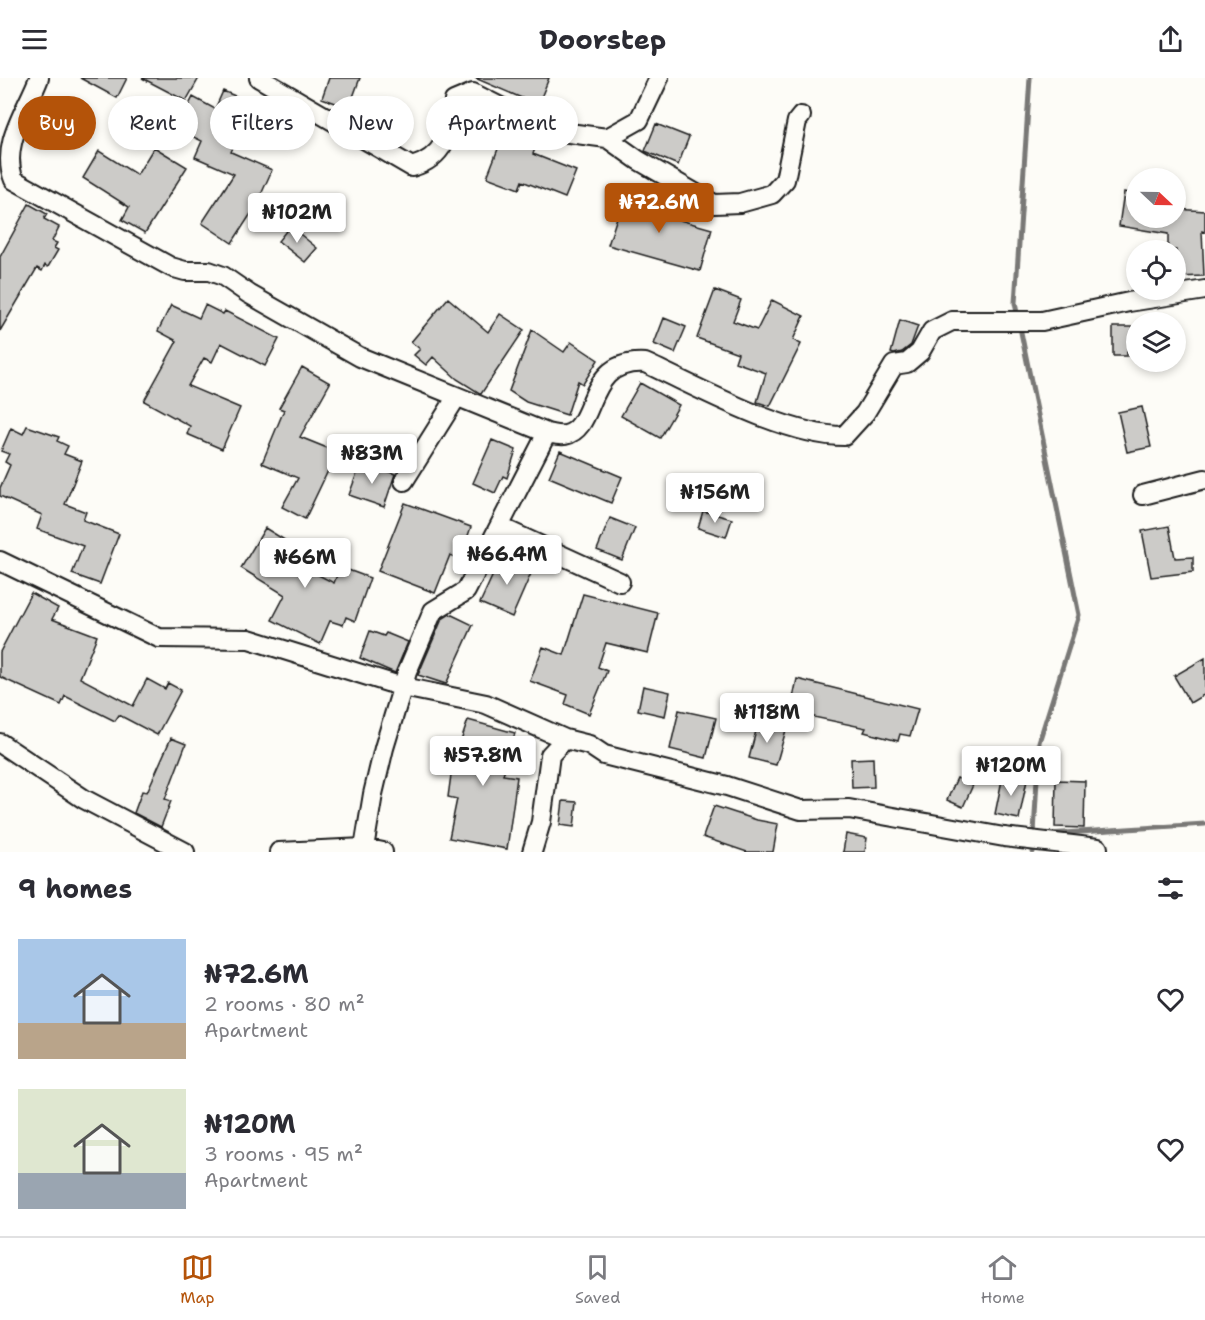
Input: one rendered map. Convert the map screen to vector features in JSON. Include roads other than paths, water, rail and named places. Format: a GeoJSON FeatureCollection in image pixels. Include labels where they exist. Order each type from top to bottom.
{"type":"FeatureCollection","features":[{"type":"Feature","properties":{"kind":"street"},"geometry":{"type":"LineString","coordinates":[[39,78],[34,92],[4,142],[1,156],[4,168],[27,189],[171,267],[185,271],[209,271],[223,276],[334,344],[456,398],[547,434],[566,435],[577,429],[608,372],[630,362],[645,363],[771,419],[824,436],[844,436],[865,413],[894,365],[907,363],[920,352],[932,331],[952,321],[1042,321],[1129,302],[1205,290]]}},
{"type":"Feature","properties":{"kind":"street"},"geometry":{"type":"LineString","coordinates":[[259,78],[412,167],[430,162],[448,137],[454,101],[473,93],[546,130],[607,138],[638,160],[714,204],[740,203],[772,194],[785,180],[797,121],[801,116]]}},
{"type":"Feature","properties":{"kind":"street"},"geometry":{"type":"LineString","coordinates":[[607,138],[639,120],[659,78]]}},
{"type":"Feature","properties":{"kind":"street"},"geometry":{"type":"LineString","coordinates":[[404,481],[456,398]]}},
{"type":"Feature","properties":{"kind":"street"},"geometry":{"type":"LineString","coordinates":[[364,848],[384,748],[403,687],[433,611],[466,591],[547,434]]}},
{"type":"Feature","properties":{"kind":"street"},"geometry":{"type":"LineString","coordinates":[[1143,495],[1205,479]]}},
{"type":"Feature","properties":{"kind":"street"},"geometry":{"type":"LineString","coordinates":[[500,527],[620,582]]}},
{"type":"Feature","properties":{"kind":"street"},"geometry":{"type":"LineString","coordinates":[[0,561],[159,638],[249,639],[403,687],[486,704],[565,739],[589,745],[604,755],[727,786],[801,810],[849,809],[1004,837],[1098,848]]}},
{"type":"Feature","properties":{"kind":"street"},"geometry":{"type":"LineString","coordinates":[[532,852],[541,822],[550,755],[565,739]]}},
{"type":"Feature","properties":{"kind":"street"},"geometry":{"type":"LineString","coordinates":[[0,743],[84,799],[185,852]]}},
{"type":"Feature","properties":{"kind":"street"},"geometry":{"type":"LineString","coordinates":[[279,852],[364,848],[383,852]]}},
{"type":"Feature","properties":{"kind":"waterway"},"geometry":{"type":"LineString","coordinates":[[1030,78],[1015,303],[1079,615],[1039,742],[1033,852]]}},
{"type":"Feature","properties":{"kind":"waterway"},"geometry":{"type":"LineString","coordinates":[[1048,834],[1205,824]]}}]}
